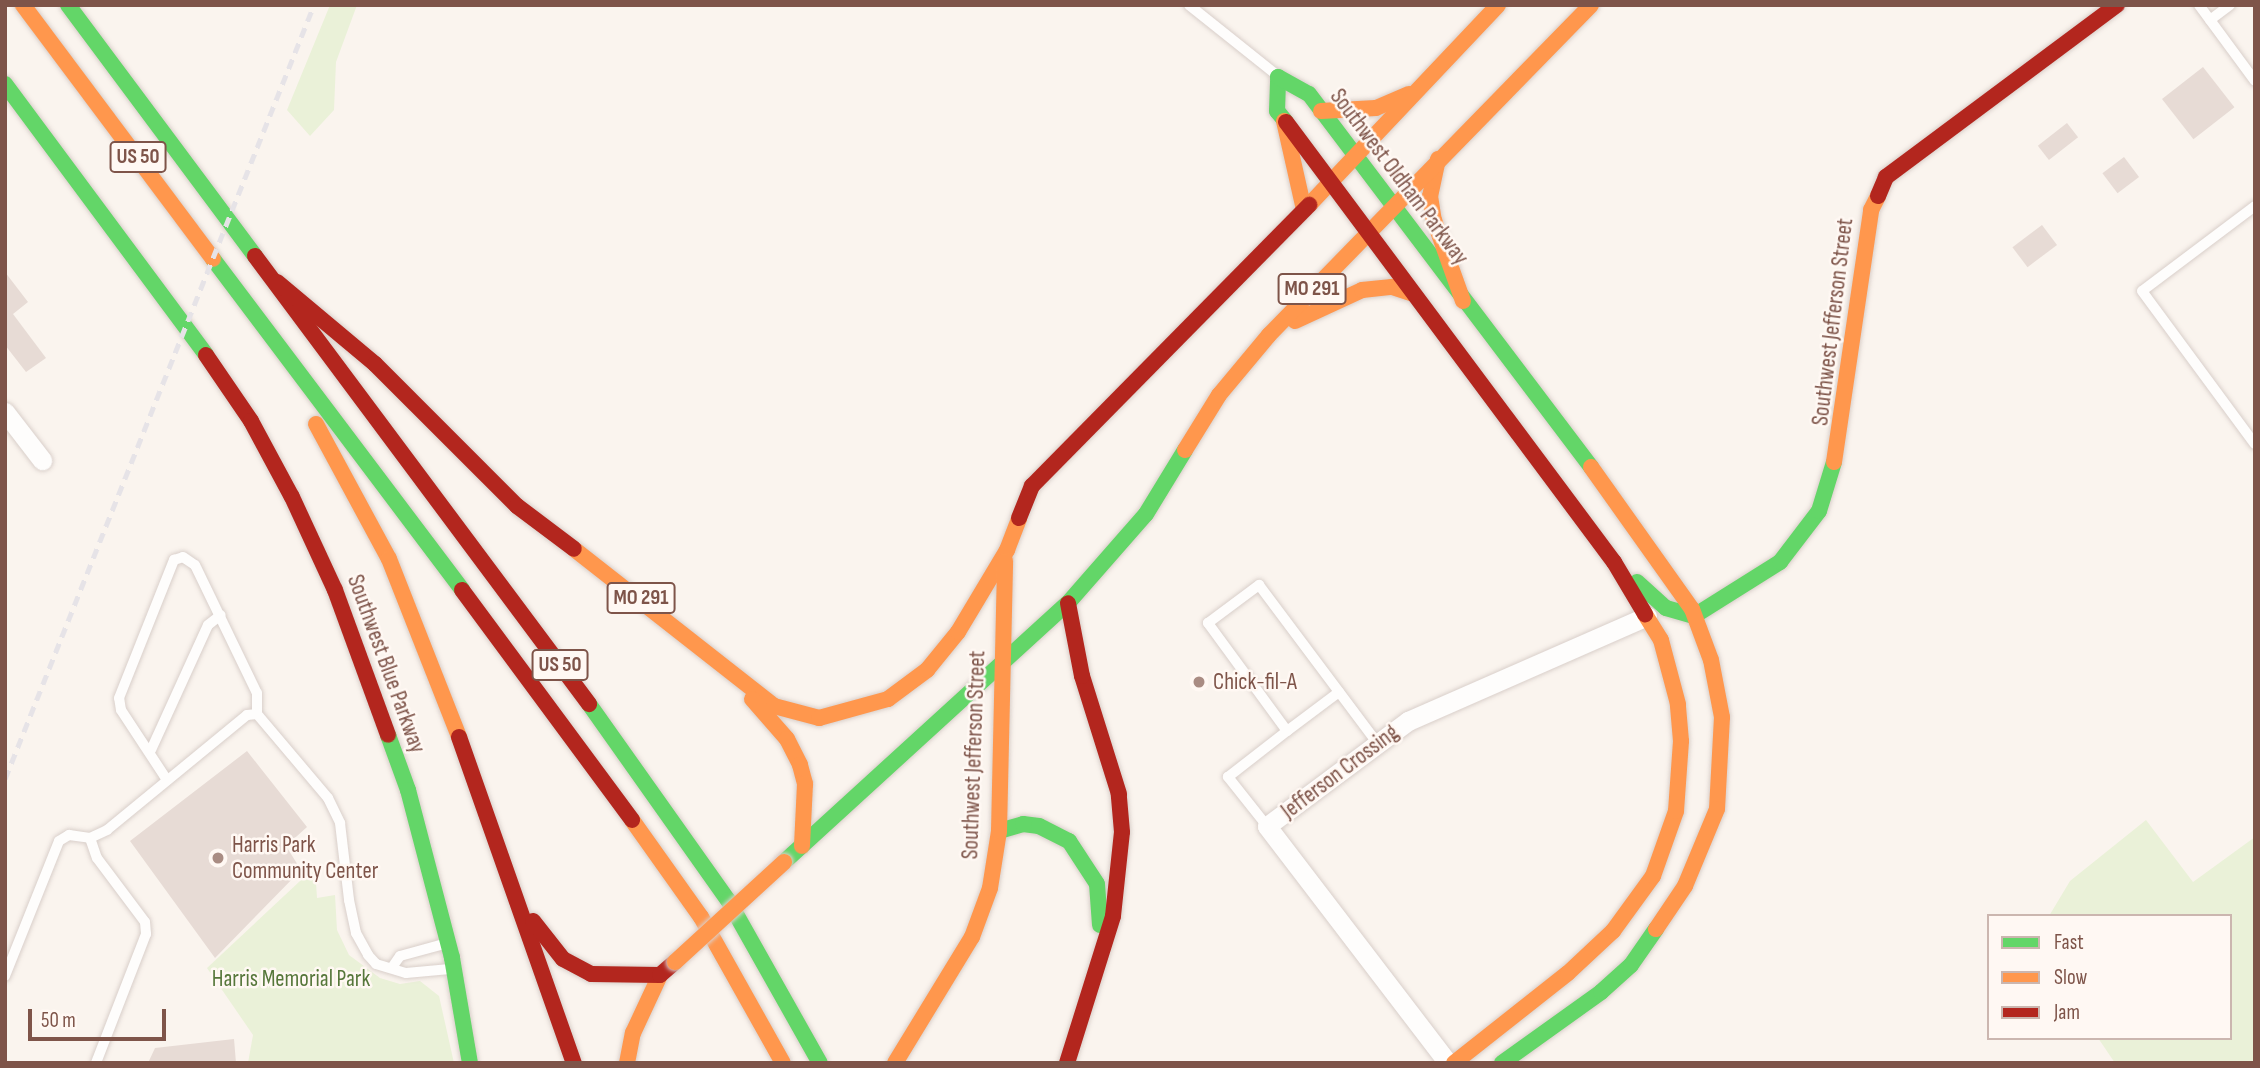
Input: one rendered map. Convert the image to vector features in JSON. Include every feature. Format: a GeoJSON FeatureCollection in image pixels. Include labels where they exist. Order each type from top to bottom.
{"type":"FeatureCollection","features":[{"type":"Feature","properties":{"kind":"main road","name":"US 50"},"geometry":{"type":"LineString","coordinates":[[23,5],[254,309],[701,917],[783,1063]]}},
{"type":"Feature","properties":{"kind":"main road","name":"US 50"},"geometry":{"type":"LineString","coordinates":[[68,5],[277,282],[721,890],[820,1063]]}},
{"type":"Feature","properties":{"kind":"main road","name":"MO 291"},"geometry":{"type":"LineString","coordinates":[[277,282],[375,365],[517,506],[666,617],[726,670],[774,706],[819,718],[888,699],[927,670],[958,632],[1007,550],[1032,485],[1304,210],[1498,5]]}},
{"type":"Feature","properties":{"kind":"main road","name":"MO 291"},"geometry":{"type":"LineString","coordinates":[[660,975],[1068,603],[1146,514],[1219,396],[1269,335],[1366,231],[1591,5]]}},
{"type":"Feature","properties":{"kind":"main road","name":"Southwest Jefferson Street"},"geometry":{"type":"LineString","coordinates":[[1694,617],[1780,562],[1819,511],[1840,440],[1871,210],[1886,177],[2117,5]]}},
{"type":"Feature","properties":{"kind":"main road"},"geometry":{"type":"LineString","coordinates":[[1278,77],[1277,111],[1614,562],[1647,616],[1672,675],[1681,741],[1676,811],[1666,846],[1653,876],[1613,931],[1514,1019],[1454,1063]]}},
{"type":"Feature","properties":{"kind":"main road","name":"Southwest Oldham Parkway"},"geometry":{"type":"LineString","coordinates":[[1278,77],[1309,94],[1354,158],[1649,544],[1694,617],[1711,660],[1722,721],[1717,809],[1704,849],[1660,928],[1631,965],[1601,992],[1502,1063]]}},
{"type":"Feature","properties":{"kind":"main road","name":"Southwest Blue Parkway"},"geometry":{"type":"LineString","coordinates":[[5,84],[184,323],[251,421],[335,590],[408,790],[448,943],[472,1059]]}},
{"type":"Feature","properties":{"kind":"main road"},"geometry":{"type":"LineString","coordinates":[[1321,111],[1376,108],[1417,91]]}},
{"type":"Feature","properties":{"kind":"main road"},"geometry":{"type":"LineString","coordinates":[[1284,121],[1304,210]]}},
{"type":"Feature","properties":{"kind":"main road"},"geometry":{"type":"LineString","coordinates":[[1438,159],[1430,196],[1434,220],[1463,301]]}},
{"type":"Feature","properties":{"kind":"main road"},"geometry":{"type":"LineString","coordinates":[[1269,335],[1362,290],[1392,286],[1414,294]]}},
{"type":"Feature","properties":{"kind":"main road"},"geometry":{"type":"LineString","coordinates":[[254,309],[389,559],[435,669],[574,1063]]}},
{"type":"Feature","properties":{"kind":"main road","name":"Southwest Jefferson Street"},"geometry":{"type":"LineString","coordinates":[[895,1063],[972,937],[990,888],[999,831],[1001,595],[1007,550]]}},
{"type":"Feature","properties":{"kind":"main road"},"geometry":{"type":"LineString","coordinates":[[1614,562],[1666,608],[1694,617]]}},
{"type":"Feature","properties":{"kind":"main road"},"geometry":{"type":"LineString","coordinates":[[1067,1063],[1099,968],[1121,877],[1119,794],[1082,677],[1068,603]]}},
{"type":"Feature","properties":{"kind":"main road"},"geometry":{"type":"LineString","coordinates":[[1647,616],[1661,620],[1681,640]]}},
{"type":"Feature","properties":{"kind":"main road"},"geometry":{"type":"LineString","coordinates":[[1694,664],[1722,721]]}},
{"type":"Feature","properties":{"kind":"main road","name":"MO 291"},"geometry":{"type":"LineString","coordinates":[[726,670],[787,739],[800,765],[805,784],[802,846]]}},
{"type":"Feature","properties":{"kind":"main road"},"geometry":{"type":"LineString","coordinates":[[999,831],[1023,824],[1040,826],[1057,832],[1078,849],[1101,899],[1099,968]]}},
{"type":"Feature","properties":{"kind":"main road"},"geometry":{"type":"LineString","coordinates":[[516,895],[563,959],[608,977],[660,975],[633,1033],[627,1063]]}},
{"type":"Feature","properties":{"kind":"street"},"geometry":{"type":"LineString","coordinates":[[5,412],[42,460]]}},
{"type":"Feature","properties":{"kind":"street","name":"Jefferson Crossing"},"geometry":{"type":"LineString","coordinates":[[1448,1063],[1267,826],[1408,721],[1647,616]]}},
{"type":"Feature","properties":{"kind":"lane"},"geometry":{"type":"LineString","coordinates":[[1189,5],[1278,77]]}},
{"type":"Feature","properties":{"kind":"lane"},"geometry":{"type":"LineString","coordinates":[[2199,5],[2255,80]]}},
{"type":"Feature","properties":{"kind":"lane"},"geometry":{"type":"LineString","coordinates":[[2210,20],[2230,5]]}},
{"type":"Feature","properties":{"kind":"lane"},"geometry":{"type":"LineString","coordinates":[[2255,206],[2142,290],[2255,444]]}},
{"type":"Feature","properties":{"kind":"lane"},"geometry":{"type":"LineString","coordinates":[[167,780],[151,750],[121,710],[119,698],[174,560],[183,557],[195,565],[221,615],[257,693],[257,714],[328,798],[341,823],[356,933],[376,964],[393,966],[406,973],[454,969]]}},
{"type":"Feature","properties":{"kind":"lane"},"geometry":{"type":"LineString","coordinates":[[1287,731],[1208,623],[1259,585],[1378,744]]}},
{"type":"Feature","properties":{"kind":"lane"},"geometry":{"type":"LineString","coordinates":[[151,750],[208,625],[221,615]]}},
{"type":"Feature","properties":{"kind":"lane"},"geometry":{"type":"LineString","coordinates":[[1267,826],[1228,777],[1339,692]]}},
{"type":"Feature","properties":{"kind":"lane"},"geometry":{"type":"LineString","coordinates":[[5,976],[59,841],[69,835],[90,838],[247,715],[257,714]]}},
{"type":"Feature","properties":{"kind":"lane"},"geometry":{"type":"LineString","coordinates":[[90,838],[97,858],[145,922],[146,934],[96,1063]]}},
{"type":"Feature","properties":{"kind":"lane"},"geometry":{"type":"LineString","coordinates":[[393,966],[400,956],[448,943]]}},
{"type":"Feature","properties":{"kind":"green space"},"geometry":{"type":"Polygon","coordinates":[[[330,5],[357,5],[336,62],[334,110],[310,136],[287,110],[330,5]]]}},
{"type":"Feature","properties":{"kind":"green space"},"geometry":{"type":"Polygon","coordinates":[[[2146,820],[2193,882],[2255,837],[2255,1063],[2115,1063],[2099,1040],[2232,1040],[2232,914],[2050,914],[2070,881],[2146,820]]]}},
{"type":"Feature","properties":{"kind":"green space","name":"Harris Memorial Park"},"geometry":{"type":"Polygon","coordinates":[[[315,867],[317,898],[335,895],[337,930],[349,955],[380,978],[400,984],[420,981],[439,996],[454,1063],[248,1063],[253,1035],[207,968],[315,867]]]}},
{"type":"Feature","properties":{"kind":"building"},"geometry":{"type":"Polygon","coordinates":[[[2203,67],[2234,107],[2193,139],[2162,99],[2203,67]]]}},
{"type":"Feature","properties":{"kind":"building"},"geometry":{"type":"Polygon","coordinates":[[[2067,123],[2078,137],[2049,160],[2038,146],[2067,123]]]}},
{"type":"Feature","properties":{"kind":"building"},"geometry":{"type":"Polygon","coordinates":[[[2124,157],[2139,177],[2117,193],[2102,173],[2124,157]]]}},
{"type":"Feature","properties":{"kind":"building"},"geometry":{"type":"Polygon","coordinates":[[[2042,225],[2057,245],[2027,267],[2012,247],[2042,225]]]}},
{"type":"Feature","properties":{"kind":"building"},"geometry":{"type":"Polygon","coordinates":[[[5,272],[28,302],[13,314],[46,358],[26,372],[5,345],[5,272]]]}},
{"type":"Feature","properties":{"kind":"building","name":"Harris Park Community Center"},"geometry":{"type":"Polygon","coordinates":[[[247,751],[307,827],[286,846],[301,870],[215,958],[130,841],[247,751]]]}},
{"type":"Feature","properties":{"kind":"building"},"geometry":{"type":"Polygon","coordinates":[[[234,1039],[236,1063],[148,1063],[155,1048],[234,1039]]]}},
{"type":"Feature","properties":{"kind":"railway"},"geometry":{"type":"LineString","coordinates":[[5,779],[314,5]]}},
{"type":"Feature","properties":{"kind":"traffic: fast"},"geometry":{"type":"LineString","coordinates":[[68,5],[255,256]]}},
{"type":"Feature","properties":{"kind":"traffic: fast"},"geometry":{"type":"LineString","coordinates":[[1286,122],[1277,111],[1278,77],[1309,94],[1591,467]]}},
{"type":"Feature","properties":{"kind":"traffic: fast"},"geometry":{"type":"LineString","coordinates":[[5,84],[206,355]]}},
{"type":"Feature","properties":{"kind":"traffic: fast"},"geometry":{"type":"LineString","coordinates":[[213,259],[462,590]]}},
{"type":"Feature","properties":{"kind":"traffic: fast"},"geometry":{"type":"LineString","coordinates":[[784,862],[1068,603],[1146,514],[1185,450]]}},
{"type":"Feature","properties":{"kind":"traffic: fast"},"geometry":{"type":"LineString","coordinates":[[1637,582],[1666,608],[1694,616],[1780,562],[1819,511],[1834,462]]}},
{"type":"Feature","properties":{"kind":"traffic: fast"},"geometry":{"type":"LineString","coordinates":[[589,704],[728,900],[820,1063]]}},
{"type":"Feature","properties":{"kind":"traffic: fast"},"geometry":{"type":"LineString","coordinates":[[388,735],[408,790],[452,958],[470,1063]]}},
{"type":"Feature","properties":{"kind":"traffic: fast"},"geometry":{"type":"LineString","coordinates":[[999,831],[1023,824],[1039,826],[1069,841],[1097,884],[1100,925]]}},
{"type":"Feature","properties":{"kind":"traffic: fast"},"geometry":{"type":"LineString","coordinates":[[1502,1063],[1601,992],[1631,965],[1656,929]]}},
{"type":"Feature","properties":{"kind":"traffic: slow"},"geometry":{"type":"LineString","coordinates":[[23,5],[213,259]]}},
{"type":"Feature","properties":{"kind":"traffic: slow"},"geometry":{"type":"LineString","coordinates":[[1309,205],[1498,5]]}},
{"type":"Feature","properties":{"kind":"traffic: slow"},"geometry":{"type":"LineString","coordinates":[[1185,450],[1219,395],[1269,335],[1591,5]]}},
{"type":"Feature","properties":{"kind":"traffic: slow"},"geometry":{"type":"LineString","coordinates":[[1321,111],[1376,108],[1409,94]]}},
{"type":"Feature","properties":{"kind":"traffic: slow"},"geometry":{"type":"LineString","coordinates":[[1284,121],[1304,210]]}},
{"type":"Feature","properties":{"kind":"traffic: slow"},"geometry":{"type":"LineString","coordinates":[[1438,159],[1430,196],[1434,220],[1463,301]]}},
{"type":"Feature","properties":{"kind":"traffic: slow"},"geometry":{"type":"LineString","coordinates":[[1834,462],[1871,210],[1878,196]]}},
{"type":"Feature","properties":{"kind":"traffic: slow"},"geometry":{"type":"LineString","coordinates":[[1295,321],[1362,290],[1392,287],[1414,294]]}},
{"type":"Feature","properties":{"kind":"traffic: slow"},"geometry":{"type":"LineString","coordinates":[[316,424],[389,559],[459,737]]}},
{"type":"Feature","properties":{"kind":"traffic: slow"},"geometry":{"type":"LineString","coordinates":[[1591,467],[1692,609],[1711,660],[1722,717],[1717,809],[1685,886],[1656,929]]}},
{"type":"Feature","properties":{"kind":"traffic: slow"},"geometry":{"type":"LineString","coordinates":[[574,549],[774,706],[819,718],[888,699],[927,670],[958,632],[1007,550],[1019,518]]}},
{"type":"Feature","properties":{"kind":"traffic: slow"},"geometry":{"type":"LineString","coordinates":[[895,1063],[972,937],[990,888],[999,831],[1005,561]]}},
{"type":"Feature","properties":{"kind":"traffic: slow"},"geometry":{"type":"LineString","coordinates":[[1454,1063],[1568,973],[1613,931],[1653,876],[1676,811],[1681,741],[1678,704],[1661,640],[1645,614]]}},
{"type":"Feature","properties":{"kind":"traffic: slow"},"geometry":{"type":"LineString","coordinates":[[752,699],[787,739],[800,765],[805,784],[802,846]]}},
{"type":"Feature","properties":{"kind":"traffic: slow"},"geometry":{"type":"LineString","coordinates":[[632,820],[701,917],[783,1063]]}},
{"type":"Feature","properties":{"kind":"traffic: slow"},"geometry":{"type":"LineString","coordinates":[[675,962],[784,862]]}},
{"type":"Feature","properties":{"kind":"traffic: slow"},"geometry":{"type":"LineString","coordinates":[[627,1063],[633,1033],[660,975]]}},
{"type":"Feature","properties":{"kind":"traffic: jam"},"geometry":{"type":"LineString","coordinates":[[1878,196],[1886,177],[2117,5]]}},
{"type":"Feature","properties":{"kind":"traffic: jam"},"geometry":{"type":"LineString","coordinates":[[1286,122],[1614,562],[1645,614]]}},
{"type":"Feature","properties":{"kind":"traffic: jam"},"geometry":{"type":"LineString","coordinates":[[1019,518],[1032,486],[1309,205]]}},
{"type":"Feature","properties":{"kind":"traffic: jam"},"geometry":{"type":"LineString","coordinates":[[255,256],[589,704]]}},
{"type":"Feature","properties":{"kind":"traffic: jam"},"geometry":{"type":"LineString","coordinates":[[277,282],[375,364],[517,506],[574,549]]}},
{"type":"Feature","properties":{"kind":"traffic: jam"},"geometry":{"type":"LineString","coordinates":[[206,355],[251,421],[292,497],[335,590],[388,735]]}},
{"type":"Feature","properties":{"kind":"traffic: jam"},"geometry":{"type":"LineString","coordinates":[[462,590],[632,820]]}},
{"type":"Feature","properties":{"kind":"traffic: jam"},"geometry":{"type":"LineString","coordinates":[[1067,1063],[1113,916],[1122,832],[1119,794],[1082,676],[1068,603]]}},
{"type":"Feature","properties":{"kind":"traffic: jam"},"geometry":{"type":"LineString","coordinates":[[459,737],[574,1063]]}},
{"type":"Feature","properties":{"kind":"traffic: jam"},"geometry":{"type":"LineString","coordinates":[[533,921],[563,959],[591,974],[660,975],[675,962]]}},
{"type":"Feature","properties":{"kind":"place","name":"Chick-fil-A"},"geometry":{"type":"Point","coordinates":[1199,682]}},
{"type":"Feature","properties":{"kind":"place","name":"Harris Park Community Center"},"geometry":{"type":"Point","coordinates":[218,858]}}]}
